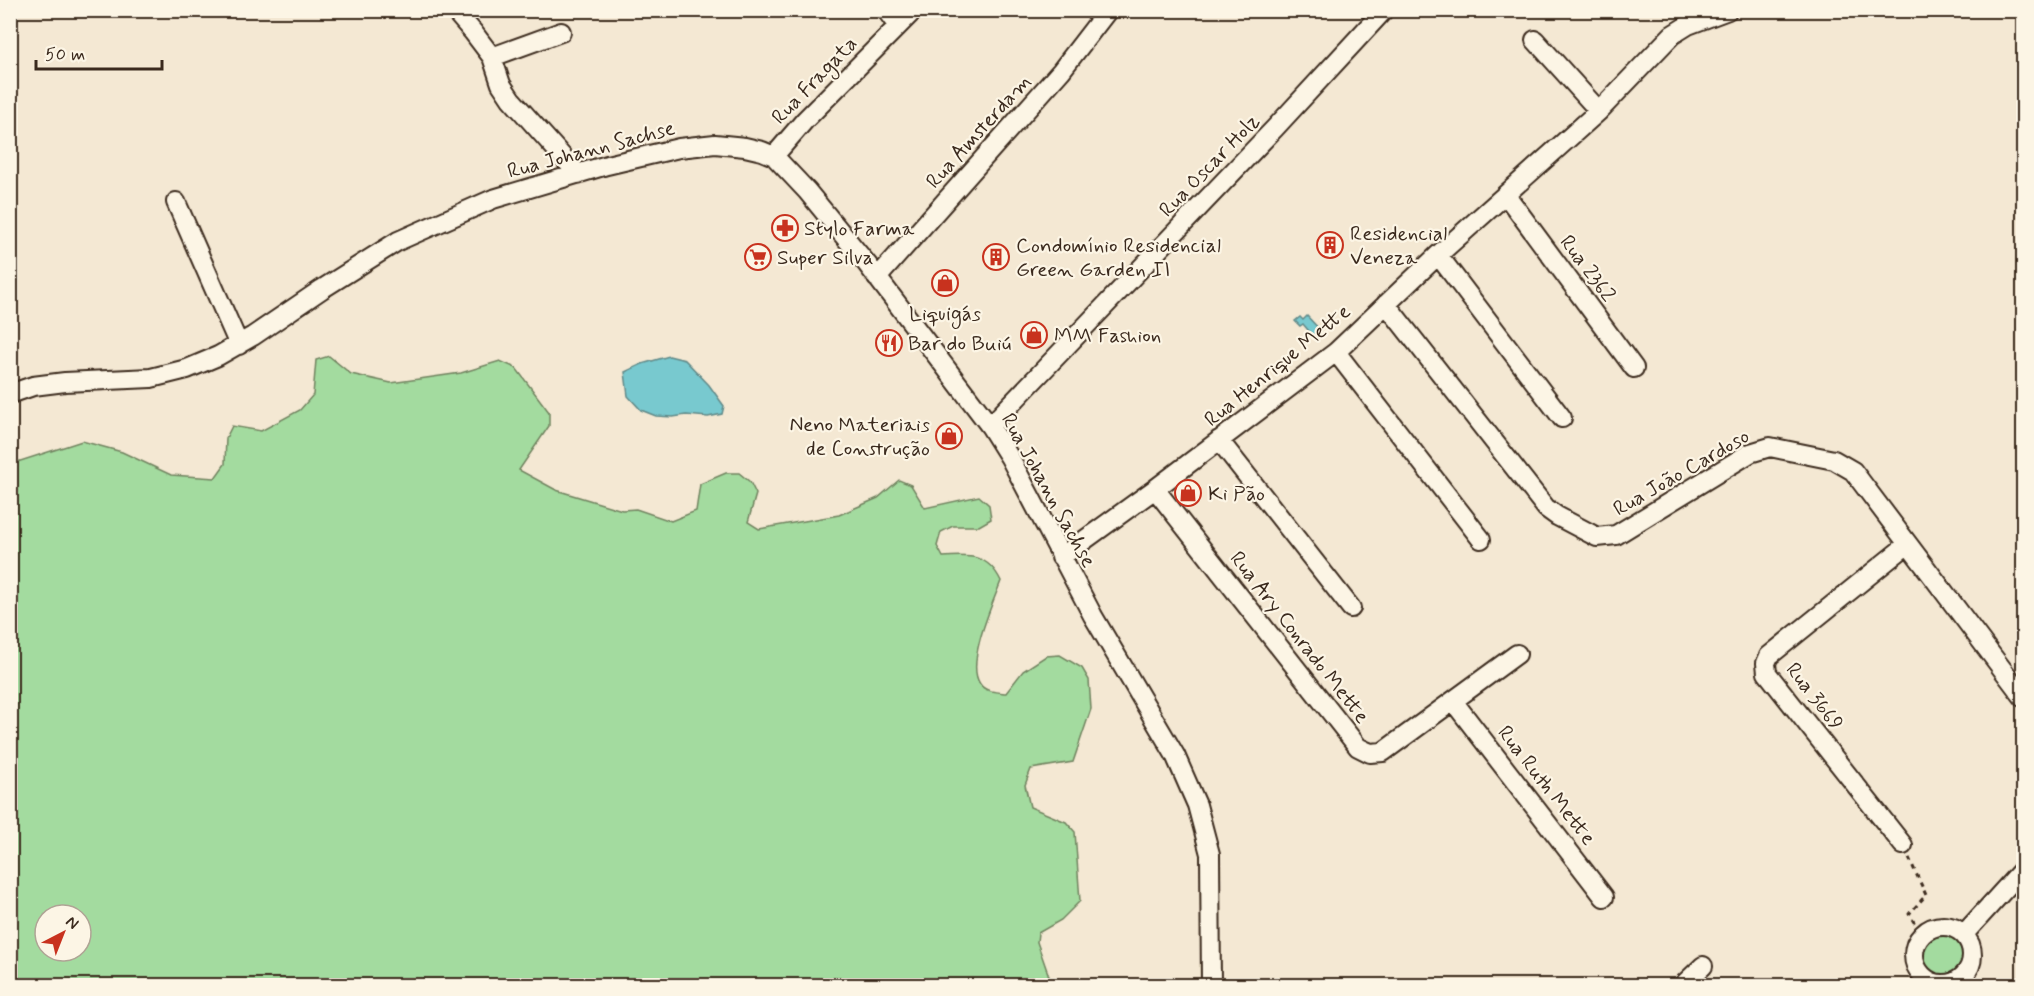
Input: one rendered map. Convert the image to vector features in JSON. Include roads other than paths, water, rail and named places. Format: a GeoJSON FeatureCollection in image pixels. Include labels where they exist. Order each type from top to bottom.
{"type":"FeatureCollection","features":[{"type":"Feature","properties":{"kind":"street"},"geometry":{"type":"LineString","coordinates":[[454,10],[492,57],[501,84],[511,99],[578,174]]}},
{"type":"Feature","properties":{"kind":"street"},"geometry":{"type":"LineString","coordinates":[[886,10],[898,26]]}},
{"type":"Feature","properties":{"kind":"street","name":"Rua Fragata"},"geometry":{"type":"LineString","coordinates":[[774,156],[805,120],[914,10]]}},
{"type":"Feature","properties":{"kind":"street","name":"Rua Amsterdam"},"geometry":{"type":"LineString","coordinates":[[877,278],[1061,71],[1108,10]]}},
{"type":"Feature","properties":{"kind":"street","name":"Rua Oscar Holz"},"geometry":{"type":"LineString","coordinates":[[990,426],[1275,128],[1384,10]]}},
{"type":"Feature","properties":{"kind":"street","name":"Rua Henrique Mette"},"geometry":{"type":"LineString","coordinates":[[1061,557],[1336,352],[1438,255],[1599,111],[1672,35],[1688,25],[1728,10]]}},
{"type":"Feature","properties":{"kind":"street"},"geometry":{"type":"LineString","coordinates":[[492,57],[561,32]]}},
{"type":"Feature","properties":{"kind":"street"},"geometry":{"type":"LineString","coordinates":[[1535,40],[1599,111]]}},
{"type":"Feature","properties":{"kind":"street","name":"Rua Johann Sachse"},"geometry":{"type":"LineString","coordinates":[[10,394],[33,387],[64,382],[151,378],[187,369],[239,345],[357,265],[398,241],[493,199],[679,148],[706,145],[745,147],[774,156],[807,191],[877,278],[990,426],[1010,458],[1093,616],[1175,755],[1197,805],[1210,854],[1212,986]]}},
{"type":"Feature","properties":{"kind":"street","name":"Rua 2362"},"geometry":{"type":"LineString","coordinates":[[1506,195],[1634,368]]}},
{"type":"Feature","properties":{"kind":"street"},"geometry":{"type":"LineString","coordinates":[[176,202],[239,345]]}},
{"type":"Feature","properties":{"kind":"street"},"geometry":{"type":"LineString","coordinates":[[1438,255],[1562,418]]}},
{"type":"Feature","properties":{"kind":"street","name":"Rua João Cardoso"},"geometry":{"type":"LineString","coordinates":[[1386,304],[1546,508],[1597,537],[1616,536],[1750,453],[1770,447],[1834,460],[1853,471],[2024,698]]}},
{"type":"Feature","properties":{"kind":"street"},"geometry":{"type":"LineString","coordinates":[[1336,352],[1481,539]]}},
{"type":"Feature","properties":{"kind":"street"},"geometry":{"type":"LineString","coordinates":[[1219,440],[1351,608]]}},
{"type":"Feature","properties":{"kind":"street","name":"Rua Ary Conrado Mette"},"geometry":{"type":"LineString","coordinates":[[1155,489],[1358,747],[1370,753],[1383,752],[1517,654]]}},
{"type":"Feature","properties":{"kind":"street","name":"Rua 3669"},"geometry":{"type":"LineString","coordinates":[[1903,845],[1767,673],[1766,663],[1769,656],[1908,544]]}},
{"type":"Feature","properties":{"kind":"street","name":"Rua Ruth Mette"},"geometry":{"type":"LineString","coordinates":[[1453,701],[1604,897]]}},
{"type":"Feature","properties":{"kind":"street"},"geometry":{"type":"LineString","coordinates":[[1964,934],[2024,868]]}},
{"type":"Feature","properties":{"kind":"street"},"geometry":{"type":"LineString","coordinates":[[1943,926],[1954,928],[1964,934],[1973,955],[1971,966],[1965,976],[1944,985],[1919,981],[1914,956],[1916,945],[1922,935],[1932,928],[1943,926]]}},
{"type":"Feature","properties":{"kind":"street"},"geometry":{"type":"LineString","coordinates":[[1683,986],[1703,966]]}},
{"type":"Feature","properties":{"kind":"water"},"geometry":{"type":"Polygon","coordinates":[[[1307,316],[1321,331],[1314,337],[1303,324],[1300,326],[1295,321],[1300,317],[1303,320],[1307,316]]]}},
{"type":"Feature","properties":{"kind":"water"},"geometry":{"type":"Polygon","coordinates":[[[669,356],[685,360],[709,385],[724,406],[722,414],[708,417],[656,416],[641,410],[628,396],[625,372],[669,356]]]}},
{"type":"Feature","properties":{"kind":"place","name":"Stylo Farma"},"geometry":{"type":"Point","coordinates":[785,228]}},
{"type":"Feature","properties":{"kind":"place","name":"Residencial Veneza"},"geometry":{"type":"Point","coordinates":[1330,245]}},
{"type":"Feature","properties":{"kind":"place","name":"Super Silva"},"geometry":{"type":"Point","coordinates":[758,257]}},
{"type":"Feature","properties":{"kind":"place","name":"Condomínio Residencial Green Garden II"},"geometry":{"type":"Point","coordinates":[996,257]}},
{"type":"Feature","properties":{"kind":"place","name":"Liquigás"},"geometry":{"type":"Point","coordinates":[945,283]}},
{"type":"Feature","properties":{"kind":"place","name":"MM Fashion"},"geometry":{"type":"Point","coordinates":[1034,335]}},
{"type":"Feature","properties":{"kind":"place","name":"Bar do Buiú"},"geometry":{"type":"Point","coordinates":[889,343]}},
{"type":"Feature","properties":{"kind":"place","name":"Neno Materiais de Construção"},"geometry":{"type":"Point","coordinates":[949,436]}},
{"type":"Feature","properties":{"kind":"place","name":"Ki Pão"},"geometry":{"type":"Point","coordinates":[1188,493]}}]}
